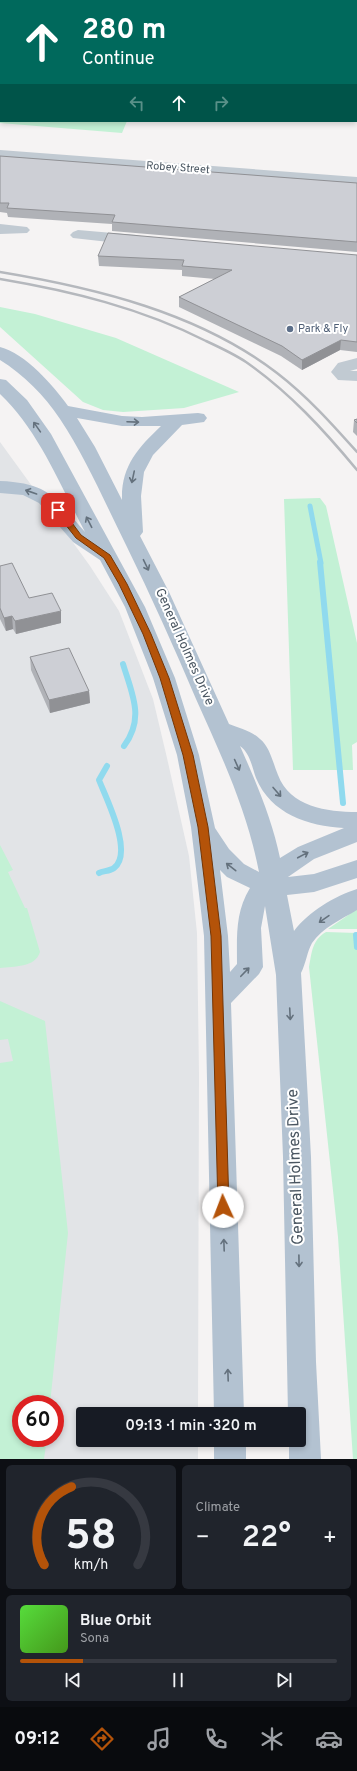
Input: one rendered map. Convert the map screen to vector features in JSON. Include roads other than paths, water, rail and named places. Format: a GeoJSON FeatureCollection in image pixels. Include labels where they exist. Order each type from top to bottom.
{"type":"FeatureCollection","features":[{"type":"Feature","properties":{"kind":"main road","name":"General Holmes Drive"},"geometry":{"type":"LineString","coordinates":[[0,352],[35,377],[74,425],[133,539],[172,620],[245,783],[264,838],[270,882],[285,947],[289,975],[297,1157],[301,1362],[305,1459]]}},
{"type":"Feature","properties":{"kind":"main road"},"geometry":{"type":"LineString","coordinates":[[0,384],[21,404],[42,434],[144,627],[164,678],[188,755],[203,827],[216,936],[229,1407]]}},
{"type":"Feature","properties":{"kind":"main road"},"geometry":{"type":"LineString","coordinates":[[63,410],[122,421],[142,422],[198,418]]}},
{"type":"Feature","properties":{"kind":"main road"},"geometry":{"type":"LineString","coordinates":[[133,539],[131,487],[134,471],[147,448],[173,425]]}},
{"type":"Feature","properties":{"kind":"main road"},"geometry":{"type":"LineString","coordinates":[[0,487],[27,490],[42,496],[58,510],[79,536],[108,557]]}},
{"type":"Feature","properties":{"kind":"main road"},"geometry":{"type":"LineString","coordinates":[[221,729],[253,745],[273,788],[283,799],[313,815],[328,819],[357,820]]}},
{"type":"Feature","properties":{"kind":"main road"},"geometry":{"type":"LineString","coordinates":[[203,827],[220,857],[231,868],[255,881],[307,886],[357,869]]}},
{"type":"Feature","properties":{"kind":"main road"},"geometry":{"type":"LineString","coordinates":[[218,1000],[250,967],[250,922],[253,906],[270,882],[286,865],[306,854],[357,832]]}},
{"type":"Feature","properties":{"kind":"main road"},"geometry":{"type":"LineString","coordinates":[[289,975],[297,949],[304,936],[317,924],[357,898]]}},
{"type":"Feature","properties":{"kind":"main road"},"geometry":{"type":"LineString","coordinates":[[230,1447],[230,1459]]}},
{"type":"Feature","properties":{"kind":"street","name":"Robey Street"},"geometry":{"type":"LineString","coordinates":[[0,154],[357,181]]}},
{"type":"Feature","properties":{"kind":"street"},"geometry":{"type":"LineString","coordinates":[[0,229],[22,230]]}},
{"type":"Feature","properties":{"kind":"street"},"geometry":{"type":"LineString","coordinates":[[78,235],[148,241]]}},
{"type":"Feature","properties":{"kind":"street"},"geometry":{"type":"LineString","coordinates":[[357,363],[344,367],[340,372],[342,375],[347,377],[357,376]]}},
{"type":"Feature","properties":{"kind":"waterway"},"geometry":{"type":"LineString","coordinates":[[310,506],[321,563]]}},
{"type":"Feature","properties":{"kind":"waterway"},"geometry":{"type":"LineString","coordinates":[[320,562],[343,803]]}},
{"type":"Feature","properties":{"kind":"waterway"},"geometry":{"type":"LineString","coordinates":[[123,664],[135,706],[134,726],[124,746]]}},
{"type":"Feature","properties":{"kind":"waterway"},"geometry":{"type":"LineString","coordinates":[[99,873],[114,868],[119,861],[121,850],[117,825],[99,780],[107,766]]}},
{"type":"Feature","properties":{"kind":"waterway"},"geometry":{"type":"LineString","coordinates":[[356,935],[357,947]]}},
{"type":"Feature","properties":{"kind":"railway"},"geometry":{"type":"LineString","coordinates":[[0,272],[36,278],[109,295],[145,306],[214,334],[247,352],[277,373],[299,391],[357,452]]}},
{"type":"Feature","properties":{"kind":"railway"},"geometry":{"type":"LineString","coordinates":[[0,279],[79,295],[131,310],[181,329],[231,353],[246,362],[277,386],[319,426],[357,470]]}},
{"type":"Feature","properties":{"kind":"place","name":"Park & Fly"},"geometry":{"type":"Point","coordinates":[290,329]}}]}
